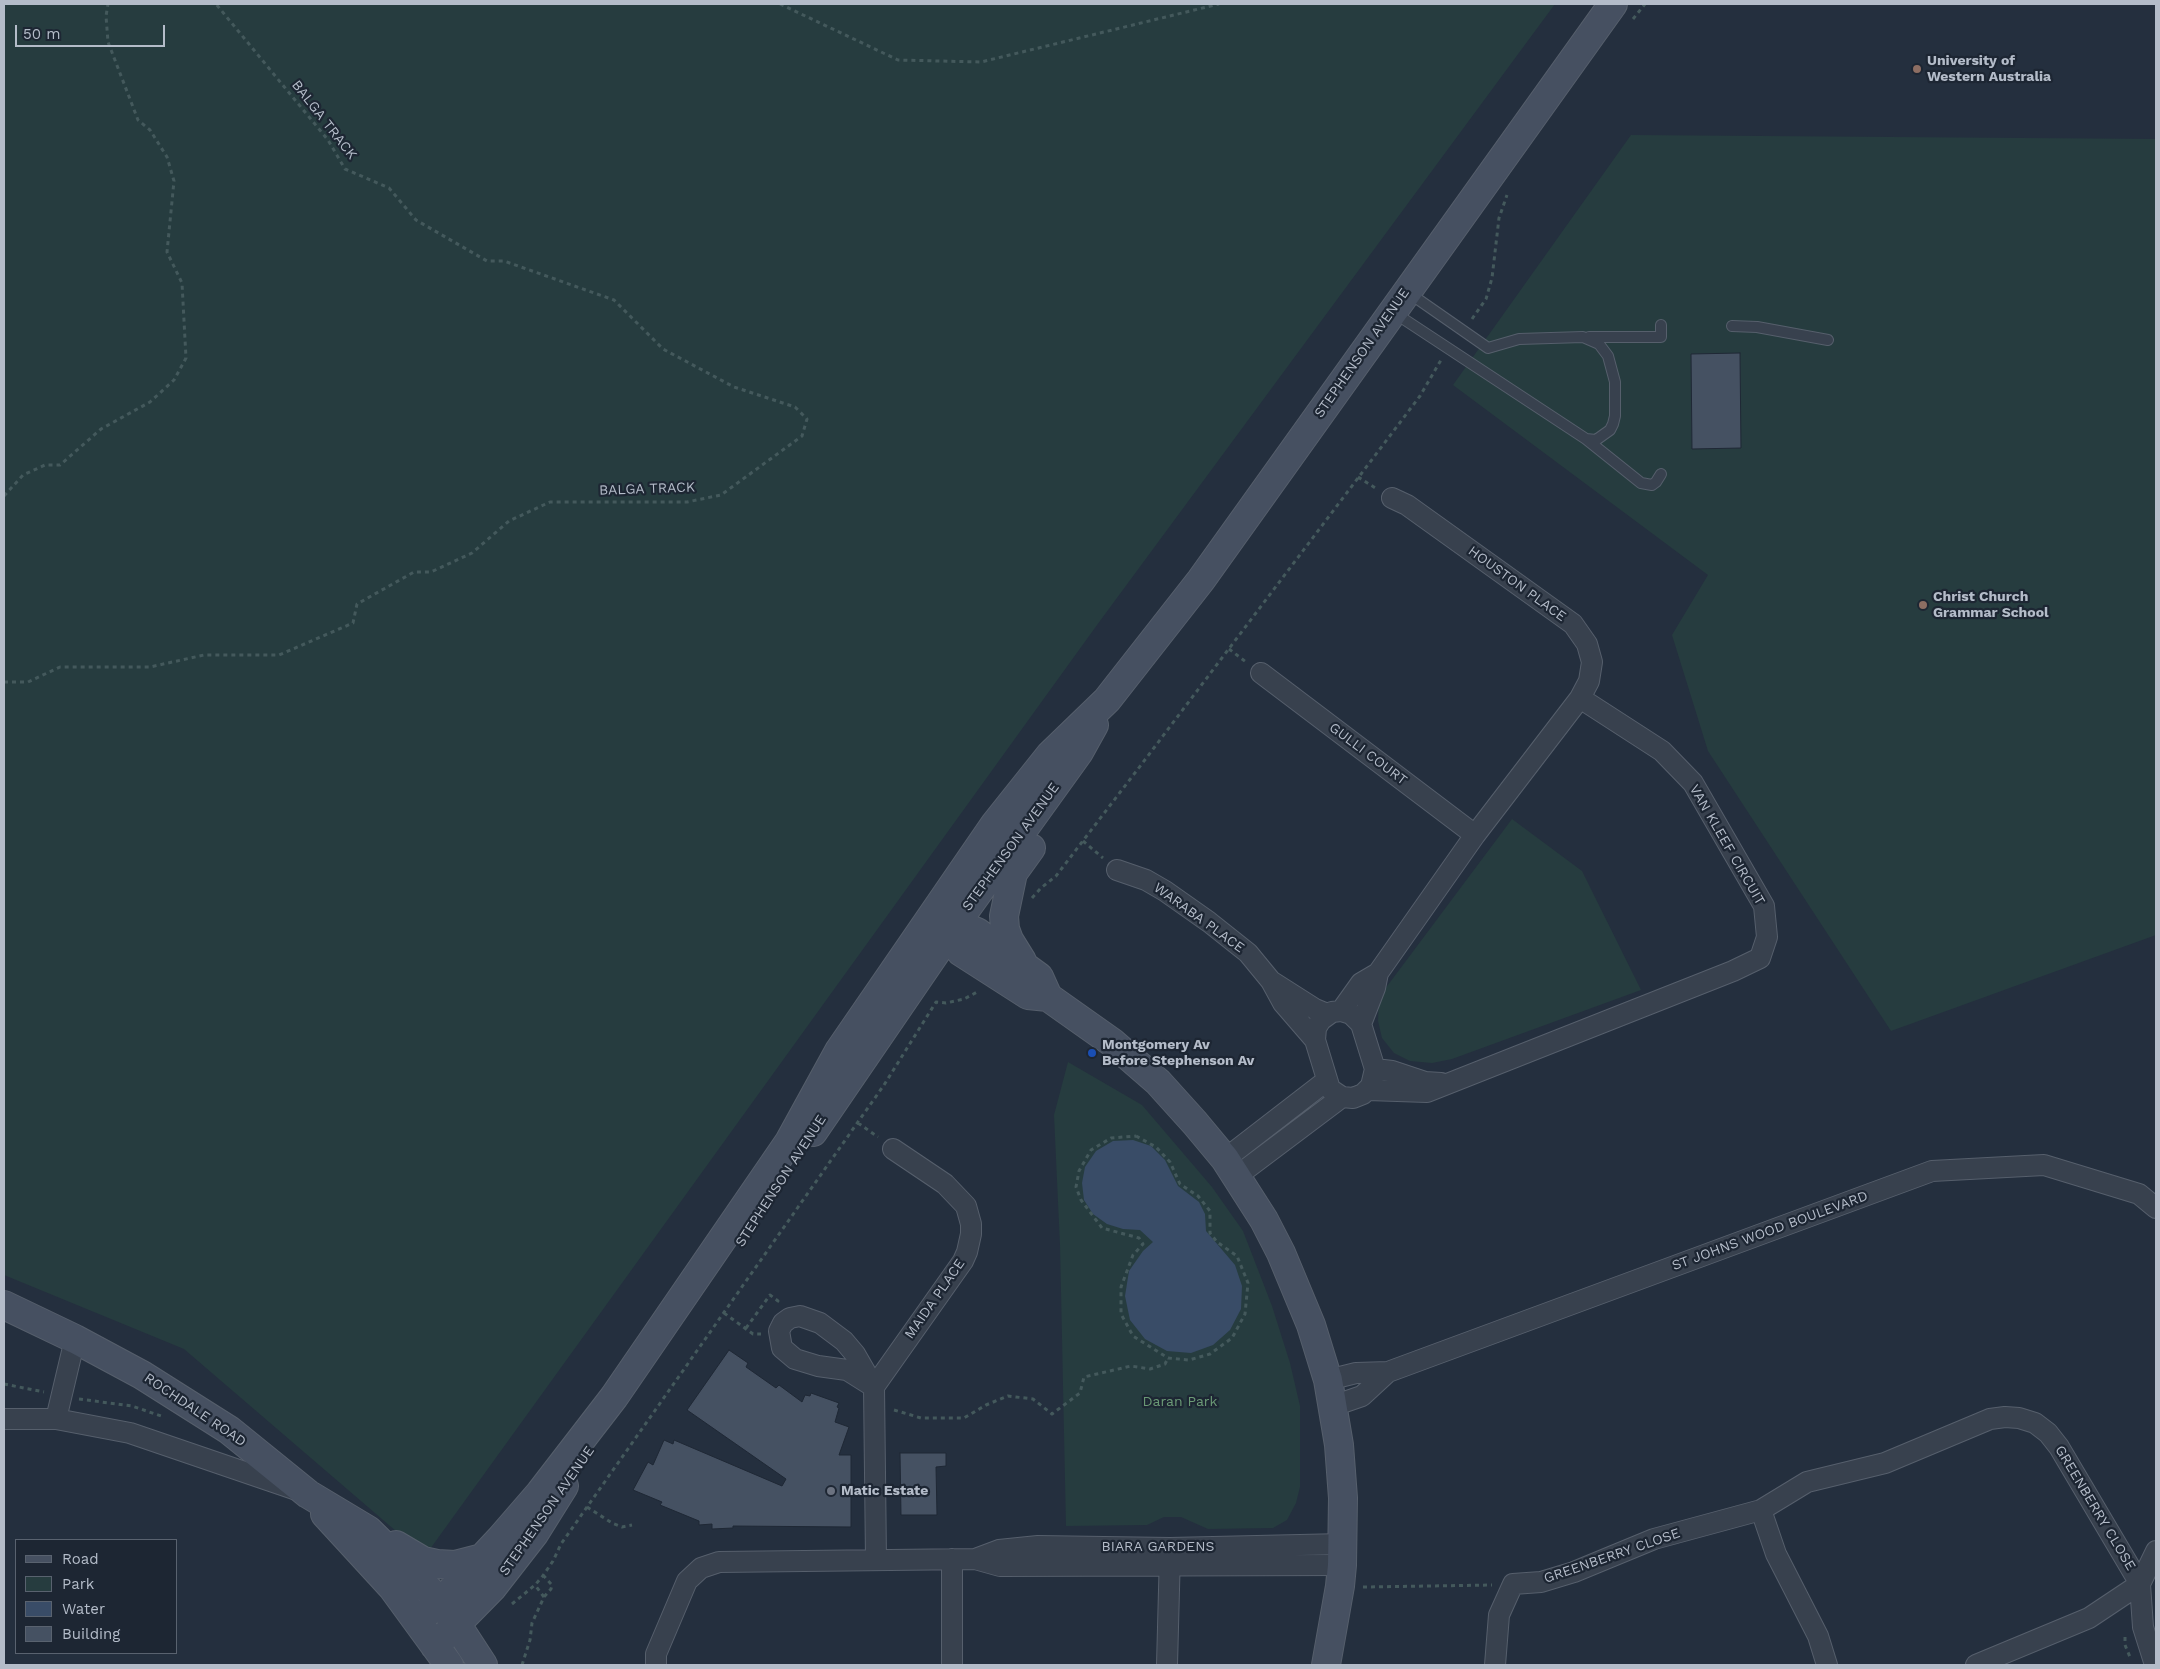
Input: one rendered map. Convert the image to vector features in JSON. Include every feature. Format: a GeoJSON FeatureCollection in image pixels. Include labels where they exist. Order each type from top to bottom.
{"type":"FeatureCollection","features":[{"type":"Feature","properties":{"kind":"main road","name":"STEPHENSON AVENUE"},"geometry":{"type":"LineString","coordinates":[[417,1620],[440,1603],[540,1493],[614,1397],[788,1142],[839,1051],[995,824],[1050,755],[1107,700],[1201,580],[1613,4]]}},
{"type":"Feature","properties":{"kind":"main road","name":"STEPHENSON AVENUE"},"geometry":{"type":"LineString","coordinates":[[442,1656],[457,1625],[492,1588],[534,1534],[571,1477],[722,1271],[840,1091],[956,923],[1079,752],[1107,700]]}},
{"type":"Feature","properties":{"kind":"main road"},"geometry":{"type":"LineString","coordinates":[[1025,966],[1004,929],[1008,888],[1013,873],[1070,792],[1079,752]]}},
{"type":"Feature","properties":{"kind":"main road"},"geometry":{"type":"LineString","coordinates":[[958,877],[956,923],[961,952],[1028,995],[1048,997],[1113,1043],[1158,1082],[1195,1123],[1231,1168],[1264,1220],[1296,1285],[1311,1325],[1330,1393],[1339,1445],[1343,1489],[1342,1565],[1326,1665]]}},
{"type":"Feature","properties":{"kind":"main road"},"geometry":{"type":"LineString","coordinates":[[956,923],[977,932],[1039,977],[1048,997]]}},
{"type":"Feature","properties":{"kind":"main road"},"geometry":{"type":"LineString","coordinates":[[839,1051],[920,944],[956,923]]}},
{"type":"Feature","properties":{"kind":"main road","name":"ROCHDALE ROAD"},"geometry":{"type":"LineString","coordinates":[[4,1305],[75,1339],[142,1375],[229,1430],[308,1494],[368,1530],[440,1603],[483,1665]]}},
{"type":"Feature","properties":{"kind":"main road","name":"ROCHDALE ROAD"},"geometry":{"type":"LineString","coordinates":[[308,1494],[392,1586],[442,1656]]}},
{"type":"Feature","properties":{"kind":"main road"},"geometry":{"type":"LineString","coordinates":[[368,1530],[386,1538],[407,1553],[423,1561],[455,1565],[482,1558]]}},
{"type":"Feature","properties":{"kind":"street","name":"HOUSTON PLACE"},"geometry":{"type":"LineString","coordinates":[[1392,498],[1407,505],[1573,624],[1587,644],[1592,662],[1589,681],[1580,698]]}},
{"type":"Feature","properties":{"kind":"street","name":"GULLI COURT"},"geometry":{"type":"LineString","coordinates":[[1261,673],[1475,835]]}},
{"type":"Feature","properties":{"kind":"street"},"geometry":{"type":"LineString","coordinates":[[1334,1013],[1351,1014],[1361,1024],[1375,1069],[1374,1081],[1368,1090],[1353,1098],[1342,1097],[1330,1089],[1315,1040],[1316,1028],[1334,1013],[1361,984],[1378,973],[1475,835],[1580,698]]}},
{"type":"Feature","properties":{"kind":"street","name":"VAN KLEEF CIRCUIT"},"geometry":{"type":"LineString","coordinates":[[1368,1090],[1427,1092],[1733,972],[1760,958],[1767,937],[1764,906],[1693,783],[1662,751],[1580,698]]}},
{"type":"Feature","properties":{"kind":"street","name":"WARABA PLACE"},"geometry":{"type":"LineString","coordinates":[[1117,870],[1146,880],[1187,906],[1248,953],[1271,981],[1283,1003],[1315,1040]]}},
{"type":"Feature","properties":{"kind":"street"},"geometry":{"type":"LineString","coordinates":[[1361,1024],[1375,988],[1378,973]]}},
{"type":"Feature","properties":{"kind":"street","name":"WARABA PLACE"},"geometry":{"type":"LineString","coordinates":[[1271,981],[1315,1010],[1334,1013]]}},
{"type":"Feature","properties":{"kind":"street","name":"VAN KLEEF CIRCUIT"},"geometry":{"type":"LineString","coordinates":[[1375,1069],[1392,1071],[1425,1082],[1446,1084]]}},
{"type":"Feature","properties":{"kind":"street"},"geometry":{"type":"LineString","coordinates":[[1231,1168],[1326,1081]]}},
{"type":"Feature","properties":{"kind":"street"},"geometry":{"type":"LineString","coordinates":[[1231,1168],[1342,1097]]}},
{"type":"Feature","properties":{"kind":"street","name":"MAIDA PLACE"},"geometry":{"type":"LineString","coordinates":[[874,1387],[963,1262],[971,1234],[969,1215],[961,1198],[945,1184],[886,1144]]}},
{"type":"Feature","properties":{"kind":"street","name":"ST JOHNS WOOD BOULEVARD"},"geometry":{"type":"LineString","coordinates":[[1330,1393],[1356,1373],[1388,1372],[1932,1171],[2044,1165],[2139,1194],[2156,1208]]}},
{"type":"Feature","properties":{"kind":"street"},"geometry":{"type":"LineString","coordinates":[[874,1387],[847,1370],[805,1362],[787,1353],[779,1341],[779,1331],[783,1323],[790,1318],[800,1316],[811,1318],[832,1331],[855,1354],[874,1387],[876,1560]]}},
{"type":"Feature","properties":{"kind":"street"},"geometry":{"type":"LineString","coordinates":[[56,1419],[75,1339]]}},
{"type":"Feature","properties":{"kind":"street","name":"GREENBERRY CLOSE"},"geometry":{"type":"LineString","coordinates":[[1513,1584],[1541,1582],[1574,1572],[1654,1539],[1761,1510],[1807,1482],[1827,1475],[1885,1463],[1990,1419],[2020,1418],[2035,1423],[2048,1433],[2059,1447],[2140,1584]]}},
{"type":"Feature","properties":{"kind":"street","name":"ROCHDALE ROAD"},"geometry":{"type":"LineString","coordinates":[[4,1419],[56,1419],[130,1433],[308,1494]]}},
{"type":"Feature","properties":{"kind":"street"},"geometry":{"type":"LineString","coordinates":[[1761,1510],[1776,1554],[1818,1636],[1827,1665]]}},
{"type":"Feature","properties":{"kind":"street","name":"BIARA GARDENS"},"geometry":{"type":"LineString","coordinates":[[656,1665],[656,1654],[684,1586],[691,1576],[713,1562],[975,1558],[999,1550],[1038,1546],[1170,1556],[1342,1565]]}},
{"type":"Feature","properties":{"kind":"street"},"geometry":{"type":"LineString","coordinates":[[2155,1665],[2143,1627],[2140,1584],[2156,1551]]}},
{"type":"Feature","properties":{"kind":"street"},"geometry":{"type":"LineString","coordinates":[[1167,1665],[1170,1556]]}},
{"type":"Feature","properties":{"kind":"street"},"geometry":{"type":"LineString","coordinates":[[952,1559],[952,1665]]}},
{"type":"Feature","properties":{"kind":"street"},"geometry":{"type":"LineString","coordinates":[[1495,1665],[1499,1615],[1513,1584]]}},
{"type":"Feature","properties":{"kind":"street"},"geometry":{"type":"LineString","coordinates":[[1976,1665],[2090,1618],[2140,1584]]}},
{"type":"Feature","properties":{"kind":"lane"},"geometry":{"type":"LineString","coordinates":[[1399,301],[1488,348],[1519,339],[1661,337],[1661,325]]}},
{"type":"Feature","properties":{"kind":"lane"},"geometry":{"type":"LineString","coordinates":[[1399,301],[1586,439],[1641,484],[1652,484],[1656,482],[1661,474]]}},
{"type":"Feature","properties":{"kind":"lane"},"geometry":{"type":"LineString","coordinates":[[1732,326],[1757,327],[1828,340]]}},
{"type":"Feature","properties":{"kind":"lane"},"geometry":{"type":"LineString","coordinates":[[1583,337],[1599,344],[1608,356],[1614,373],[1616,390],[1614,424],[1601,438],[1586,439]]}},
{"type":"Feature","properties":{"kind":"path"},"geometry":{"type":"LineString","coordinates":[[4,496],[23,475],[45,466],[60,466],[101,429],[150,402],[174,380],[186,358],[182,283],[167,252],[174,181],[167,157],[150,130],[138,120],[108,42],[106,16],[108,4]]}},
{"type":"Feature","properties":{"kind":"path","name":"BALGA TRACK"},"geometry":{"type":"LineString","coordinates":[[4,682],[28,682],[60,667],[150,667],[204,655],[279,655],[353,623],[358,604],[414,572],[431,572],[472,553],[509,521],[550,502],[687,502],[721,494],[802,436],[807,419],[794,407],[734,387],[663,349],[614,300],[504,261],[487,261],[416,220],[389,188],[345,169],[328,140],[216,4]]}},
{"type":"Feature","properties":{"kind":"path"},"geometry":{"type":"LineString","coordinates":[[780,4],[898,60],[981,62],[1219,4]]}},
{"type":"Feature","properties":{"kind":"path"},"geometry":{"type":"LineString","coordinates":[[1468,324],[1486,299],[1495,265],[1499,218],[1502,206],[1512,187]]}},
{"type":"Feature","properties":{"kind":"path"},"geometry":{"type":"LineString","coordinates":[[1028,905],[1041,888],[1056,876],[1083,841],[1420,396],[1444,357]]}},
{"type":"Feature","properties":{"kind":"path"},"geometry":{"type":"LineString","coordinates":[[1083,841],[1117,870]]}},
{"type":"Feature","properties":{"kind":"path"},"geometry":{"type":"LineString","coordinates":[[507,1608],[535,1585],[543,1575],[561,1544],[900,1062],[936,1002],[946,1003],[964,999],[974,996],[982,989]]}},
{"type":"Feature","properties":{"kind":"path"},"geometry":{"type":"LineString","coordinates":[[858,1123],[886,1144]]}},
{"type":"Feature","properties":{"kind":"path"},"geometry":{"type":"LineString","coordinates":[[1136,1136],[1156,1147],[1161,1152],[1170,1162],[1180,1184],[1198,1196],[1210,1211],[1210,1233],[1217,1242],[1237,1256],[1248,1283],[1245,1314],[1232,1338],[1210,1354],[1189,1360],[1168,1358],[1132,1336],[1122,1314],[1121,1287],[1125,1272],[1133,1256],[1143,1244],[1138,1238],[1102,1228],[1081,1200],[1076,1187],[1079,1171],[1091,1150],[1111,1138],[1136,1136]]}},
{"type":"Feature","properties":{"kind":"path"},"geometry":{"type":"LineString","coordinates":[[746,1328],[770,1295],[778,1300],[772,1308]]}},
{"type":"Feature","properties":{"kind":"path"},"geometry":{"type":"LineString","coordinates":[[724,1312],[753,1334]]}},
{"type":"Feature","properties":{"kind":"path"},"geometry":{"type":"LineString","coordinates":[[894,1410],[921,1418],[964,1418],[986,1405],[1008,1396],[1033,1399],[1052,1414],[1080,1393],[1084,1377],[1131,1366],[1150,1369],[1165,1364],[1168,1358]]}},
{"type":"Feature","properties":{"kind":"path"},"geometry":{"type":"LineString","coordinates":[[587,1507],[612,1524],[622,1528],[632,1526]]}},
{"type":"Feature","properties":{"kind":"path"},"geometry":{"type":"LineString","coordinates":[[1342,1565],[1370,1588],[1513,1584]]}},
{"type":"Feature","properties":{"kind":"path"},"geometry":{"type":"LineString","coordinates":[[522,1665],[530,1640],[532,1623],[544,1597],[551,1589],[552,1584],[543,1575]]}},
{"type":"Feature","properties":{"kind":"path"},"geometry":{"type":"LineString","coordinates":[[535,1585],[544,1597]]}},
{"type":"Feature","properties":{"kind":"green space"},"geometry":{"type":"Polygon","coordinates":[[[4,4],[1555,4],[1097,625],[425,1556],[184,1349],[4,1275],[4,4]]]}},
{"type":"Feature","properties":{"kind":"green space","name":"Christ Church Grammar School"},"geometry":{"type":"Polygon","coordinates":[[[1631,135],[2156,139],[2156,935],[1891,1031],[1708,751],[1672,635],[1708,575],[1453,385],[1631,135]]]}},
{"type":"Feature","properties":{"kind":"green space"},"geometry":{"type":"Polygon","coordinates":[[[1512,819],[1582,871],[1641,990],[1452,1059],[1432,1063],[1410,1061],[1394,1053],[1382,1038],[1378,1021],[1379,997],[1512,819]]]}},
{"type":"Feature","properties":{"kind":"green space","name":"Daran Park"},"geometry":{"type":"Polygon","coordinates":[[[1068,1062],[1142,1105],[1212,1187],[1243,1231],[1272,1306],[1290,1363],[1300,1406],[1300,1487],[1296,1503],[1287,1520],[1273,1528],[1208,1529],[1181,1517],[1164,1517],[1147,1525],[1066,1526],[1060,1245],[1054,1115],[1068,1062]]]}},
{"type":"Feature","properties":{"kind":"water"},"geometry":{"type":"Polygon","coordinates":[[[1133,1140],[1151,1146],[1165,1160],[1178,1186],[1199,1202],[1205,1214],[1206,1231],[1235,1265],[1242,1286],[1241,1309],[1230,1330],[1213,1345],[1191,1353],[1167,1351],[1145,1339],[1130,1320],[1125,1296],[1129,1271],[1143,1251],[1153,1242],[1140,1230],[1123,1229],[1107,1224],[1093,1214],[1084,1200],[1082,1183],[1085,1167],[1096,1151],[1113,1141],[1133,1140]]]}},
{"type":"Feature","properties":{"kind":"building"},"geometry":{"type":"Polygon","coordinates":[[[1740,353],[1741,448],[1692,449],[1691,354],[1740,353]]]}},
{"type":"Feature","properties":{"kind":"building"},"geometry":{"type":"Polygon","coordinates":[[[729,1350],[748,1363],[746,1367],[776,1388],[779,1385],[802,1402],[805,1395],[810,1396],[811,1393],[839,1403],[835,1422],[849,1427],[839,1455],[851,1455],[851,1527],[733,1526],[733,1528],[712,1529],[712,1524],[699,1525],[699,1521],[660,1505],[662,1502],[633,1490],[648,1462],[653,1465],[664,1440],[673,1444],[674,1440],[782,1486],[786,1479],[687,1410],[729,1350]]]}},
{"type":"Feature","properties":{"kind":"building"},"geometry":{"type":"Polygon","coordinates":[[[900,1453],[946,1453],[946,1466],[936,1467],[937,1515],[901,1515],[900,1453]]]}},
{"type":"Feature","properties":{"kind":"place","name":"University of Western Australia"},"geometry":{"type":"Point","coordinates":[1917,69]}},
{"type":"Feature","properties":{"kind":"place","name":"Christ Church Grammar School"},"geometry":{"type":"Point","coordinates":[1923,605]}},
{"type":"Feature","properties":{"kind":"place","name":"Montgomery Av Before Stephenson Av"},"geometry":{"type":"Point","coordinates":[1092,1053]}},
{"type":"Feature","properties":{"kind":"place","name":"Matic Estate"},"geometry":{"type":"Point","coordinates":[831,1491]}}]}
